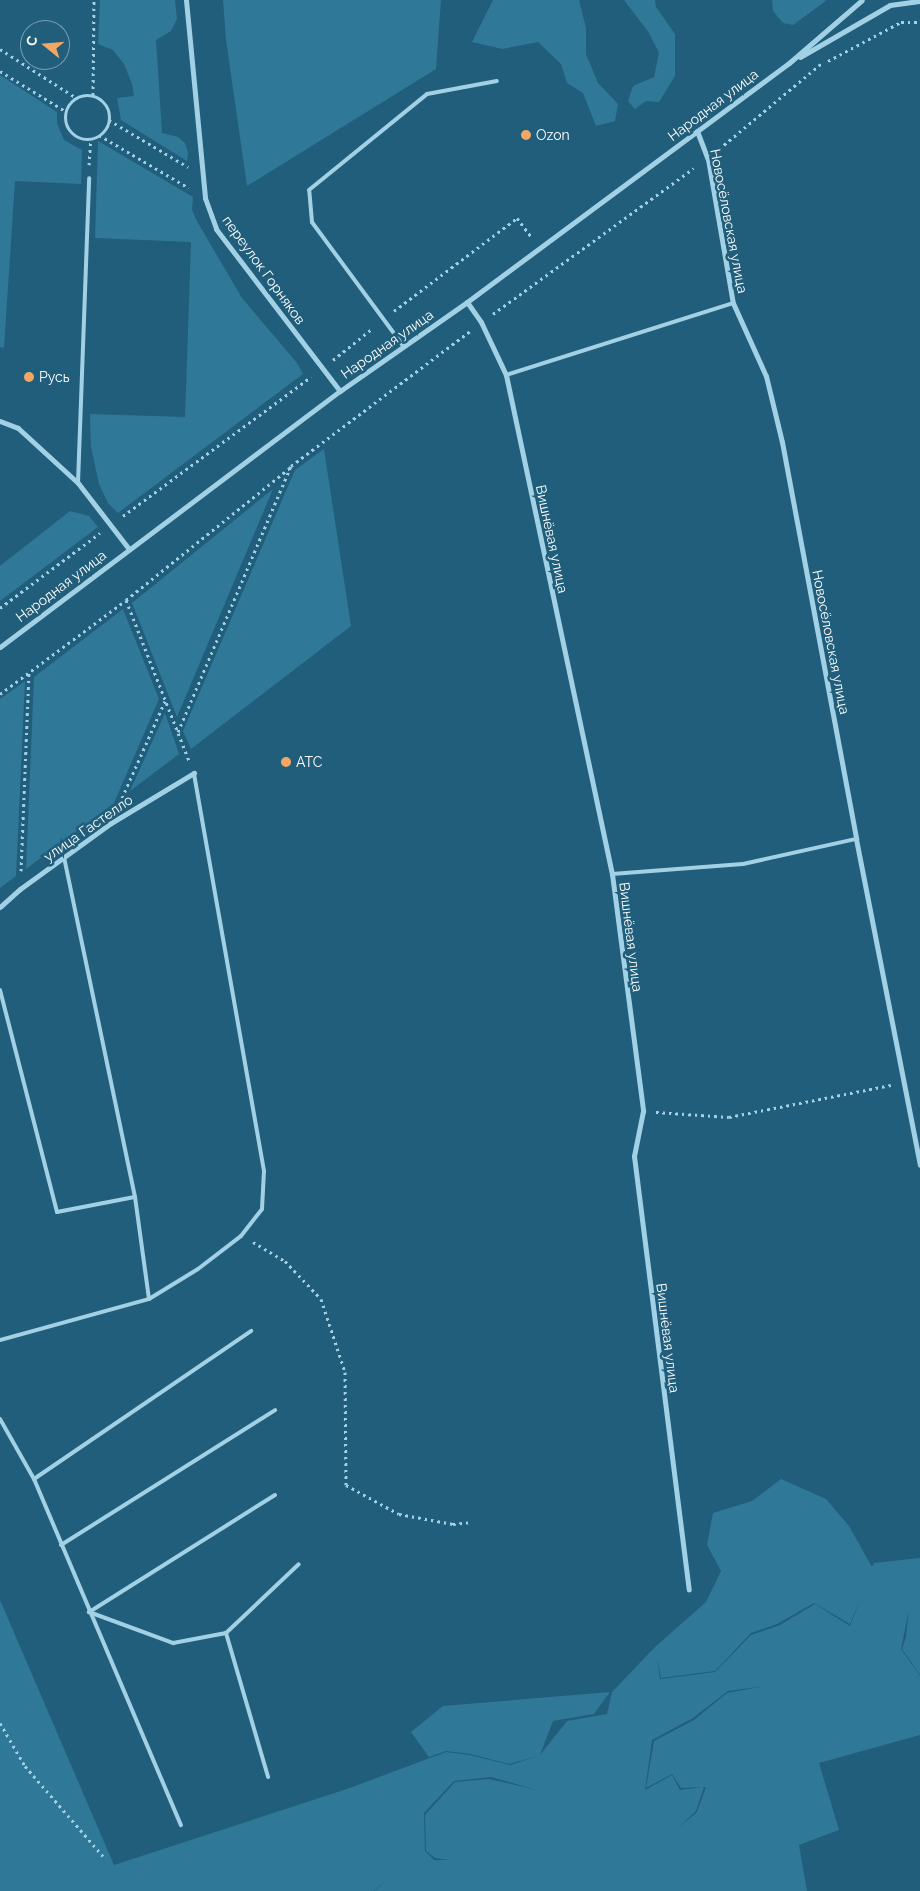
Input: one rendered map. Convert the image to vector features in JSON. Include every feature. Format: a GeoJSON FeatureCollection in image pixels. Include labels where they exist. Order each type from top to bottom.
{"type":"FeatureCollection","features":[{"type":"Feature","properties":{"kind":"street","name":"переулок Горняков"},"geometry":{"type":"LineString","coordinates":[[186,0],[205,198],[216,228],[340,391]]}},
{"type":"Feature","properties":{"kind":"street"},"geometry":{"type":"LineString","coordinates":[[789,63],[862,0]]}},
{"type":"Feature","properties":{"kind":"street"},"geometry":{"type":"LineString","coordinates":[[789,63],[890,5],[920,1]]}},
{"type":"Feature","properties":{"kind":"street","name":"Народная улица"},"geometry":{"type":"LineString","coordinates":[[0,648],[340,391],[467,302],[789,63]]}},
{"type":"Feature","properties":{"kind":"street","name":"Новосёловская улица"},"geometry":{"type":"LineString","coordinates":[[697,131],[708,158],[733,303],[766,376],[782,442],[856,840],[920,1165]]}},
{"type":"Feature","properties":{"kind":"street","name":"Вишнёвая улица"},"geometry":{"type":"LineString","coordinates":[[467,302],[482,322],[506,375],[612,874],[643,1112],[634,1156],[689,1590]]}},
{"type":"Feature","properties":{"kind":"street"},"geometry":{"type":"LineString","coordinates":[[0,421],[18,428],[78,483],[112,524],[129,549]]}},
{"type":"Feature","properties":{"kind":"street","name":"улица Гастелло"},"geometry":{"type":"LineString","coordinates":[[0,907],[20,889],[111,823],[194,773]]}},
{"type":"Feature","properties":{"kind":"lane"},"geometry":{"type":"LineString","coordinates":[[404,346],[312,222],[309,190],[427,94],[497,81]]}},
{"type":"Feature","properties":{"kind":"lane"},"geometry":{"type":"LineString","coordinates":[[78,483],[89,178]]}},
{"type":"Feature","properties":{"kind":"lane"},"geometry":{"type":"LineString","coordinates":[[506,375],[733,303]]}},
{"type":"Feature","properties":{"kind":"lane"},"geometry":{"type":"LineString","coordinates":[[0,1340],[149,1298],[198,1269],[242,1236],[262,1209],[264,1171],[194,773]]}},
{"type":"Feature","properties":{"kind":"lane"},"geometry":{"type":"LineString","coordinates":[[612,874],[744,864],[856,840]]}},
{"type":"Feature","properties":{"kind":"lane"},"geometry":{"type":"LineString","coordinates":[[64,857],[135,1197],[149,1298]]}},
{"type":"Feature","properties":{"kind":"lane"},"geometry":{"type":"LineString","coordinates":[[0,990],[57,1212],[135,1197]]}},
{"type":"Feature","properties":{"kind":"lane"},"geometry":{"type":"LineString","coordinates":[[34,1479],[252,1332]]}},
{"type":"Feature","properties":{"kind":"lane"},"geometry":{"type":"LineString","coordinates":[[61,1545],[275,1410]]}},
{"type":"Feature","properties":{"kind":"lane"},"geometry":{"type":"LineString","coordinates":[[0,1419],[34,1479],[181,1825]]}},
{"type":"Feature","properties":{"kind":"lane"},"geometry":{"type":"LineString","coordinates":[[89,1612],[275,1495]]}},
{"type":"Feature","properties":{"kind":"lane"},"geometry":{"type":"LineString","coordinates":[[89,1612],[173,1643],[226,1633],[299,1564]]}},
{"type":"Feature","properties":{"kind":"lane"},"geometry":{"type":"LineString","coordinates":[[226,1633],[268,1777]]}},
{"type":"Feature","properties":{"kind":"path"},"geometry":{"type":"LineString","coordinates":[[93,95],[94,0]]}},
{"type":"Feature","properties":{"kind":"path"},"geometry":{"type":"LineString","coordinates":[[0,694],[126,600],[291,466],[482,322],[708,158],[822,64],[901,22],[920,22]]}},
{"type":"Feature","properties":{"kind":"path"},"geometry":{"type":"LineString","coordinates":[[0,49],[75,97]]}},
{"type":"Feature","properties":{"kind":"path"},"geometry":{"type":"LineString","coordinates":[[0,71],[65,111]]}},
{"type":"Feature","properties":{"kind":"path"},"geometry":{"type":"LineString","coordinates":[[84,94],[93,95],[102,100],[107,108],[109,120],[99,135],[91,138],[74,135],[68,129],[64,120],[65,111],[75,97],[84,94]]}},
{"type":"Feature","properties":{"kind":"path"},"geometry":{"type":"LineString","coordinates":[[109,120],[202,175]]}},
{"type":"Feature","properties":{"kind":"path"},"geometry":{"type":"LineString","coordinates":[[99,135],[205,198]]}},
{"type":"Feature","properties":{"kind":"path"},"geometry":{"type":"LineString","coordinates":[[89,178],[91,138]]}},
{"type":"Feature","properties":{"kind":"path"},"geometry":{"type":"LineString","coordinates":[[0,608],[322,368],[517,218],[539,248]]}},
{"type":"Feature","properties":{"kind":"path"},"geometry":{"type":"LineString","coordinates":[[178,732],[291,466]]}},
{"type":"Feature","properties":{"kind":"path"},"geometry":{"type":"LineString","coordinates":[[126,600],[194,773]]}},
{"type":"Feature","properties":{"kind":"path"},"geometry":{"type":"LineString","coordinates":[[20,889],[29,672]]}},
{"type":"Feature","properties":{"kind":"path"},"geometry":{"type":"LineString","coordinates":[[111,823],[165,700]]}},
{"type":"Feature","properties":{"kind":"path"},"geometry":{"type":"LineString","coordinates":[[643,1112],[729,1117],[903,1083]]}},
{"type":"Feature","properties":{"kind":"path"},"geometry":{"type":"LineString","coordinates":[[242,1236],[285,1261],[321,1299],[345,1372],[346,1485],[399,1514],[453,1524],[471,1522]]}},
{"type":"Feature","properties":{"kind":"path"},"geometry":{"type":"LineString","coordinates":[[0,1723],[25,1766],[103,1856]]}},
{"type":"Feature","properties":{"kind":"shaded area"},"geometry":{"type":"Polygon","coordinates":[[[100,0],[175,0],[177,19],[171,31],[156,40],[162,133],[178,137],[185,143],[188,152],[187,161],[121,120],[117,98],[134,96],[132,84],[124,64],[113,50],[98,44],[100,0]]]}},
{"type":"Feature","properties":{"kind":"shaded area"},"geometry":{"type":"Polygon","coordinates":[[[223,0],[441,0],[436,69],[247,186],[226,40],[223,0]]]}},
{"type":"Feature","properties":{"kind":"shaded area"},"geometry":{"type":"Polygon","coordinates":[[[493,0],[579,0],[586,28],[586,54],[598,83],[618,104],[615,121],[596,126],[583,93],[567,83],[561,64],[538,42],[502,49],[472,42],[493,0]]]}},
{"type":"Feature","properties":{"kind":"shaded area"},"geometry":{"type":"Polygon","coordinates":[[[624,0],[655,0],[656,7],[675,34],[675,76],[659,102],[646,101],[635,109],[628,101],[633,86],[654,77],[659,53],[649,33],[624,0]]]}},
{"type":"Feature","properties":{"kind":"shaded area"},"geometry":{"type":"Polygon","coordinates":[[[772,0],[827,0],[793,25],[783,23],[773,11],[772,0]]]}},
{"type":"Feature","properties":{"kind":"shaded area"},"geometry":{"type":"Polygon","coordinates":[[[0,75],[57,112],[57,123],[64,140],[82,150],[81,184],[15,181],[4,348],[0,347],[0,75]]]}},
{"type":"Feature","properties":{"kind":"shaded area"},"geometry":{"type":"Polygon","coordinates":[[[98,141],[193,197],[192,210],[198,223],[242,298],[297,363],[303,374],[118,513],[108,503],[99,484],[91,447],[90,414],[185,417],[191,242],[95,238],[98,141]]]}},
{"type":"Feature","properties":{"kind":"shaded area"},"geometry":{"type":"Polygon","coordinates":[[[324,449],[351,626],[191,749],[183,731],[295,470],[324,449]]]}},
{"type":"Feature","properties":{"kind":"shaded area"},"geometry":{"type":"Polygon","coordinates":[[[273,489],[177,717],[132,603],[273,489]]]}},
{"type":"Feature","properties":{"kind":"shaded area"},"geometry":{"type":"Polygon","coordinates":[[[70,511],[89,516],[98,527],[0,601],[0,566],[70,511]]]}},
{"type":"Feature","properties":{"kind":"shaded area"},"geometry":{"type":"Polygon","coordinates":[[[123,609],[159,699],[114,803],[26,869],[34,677],[123,609]]]}},
{"type":"Feature","properties":{"kind":"shaded area"},"geometry":{"type":"Polygon","coordinates":[[[25,681],[16,876],[0,888],[0,699],[25,681]]]}},
{"type":"Feature","properties":{"kind":"shaded area"},"geometry":{"type":"Polygon","coordinates":[[[165,713],[179,754],[130,791],[165,713]]]}},
{"type":"Feature","properties":{"kind":"shaded area"},"geometry":{"type":"Polygon","coordinates":[[[781,1479],[826,1499],[849,1526],[872,1567],[874,1563],[920,1558],[920,1675],[902,1649],[906,1637],[909,1610],[901,1649],[920,1676],[920,1735],[819,1763],[839,1830],[799,1845],[807,1891],[374,1891],[387,1880],[373,1891],[0,1891],[0,1600],[114,1865],[347,1789],[446,1752],[470,1755],[510,1765],[539,1756],[509,1764],[470,1754],[446,1751],[429,1757],[411,1732],[443,1706],[610,1692],[594,1714],[553,1721],[540,1755],[567,1721],[607,1714],[612,1692],[655,1647],[706,1602],[721,1571],[707,1545],[713,1513],[752,1501],[781,1479]],[[861,1598],[850,1624],[814,1603],[777,1624],[751,1633],[715,1671],[661,1678],[657,1658],[660,1679],[715,1672],[751,1635],[780,1625],[815,1604],[850,1626],[861,1598]],[[765,1686],[728,1691],[693,1718],[652,1740],[645,1790],[672,1775],[680,1790],[703,1787],[681,1788],[672,1774],[646,1788],[654,1741],[694,1720],[727,1693],[765,1686]],[[491,1777],[454,1781],[424,1813],[425,1851],[434,1860],[449,1860],[435,1858],[426,1851],[425,1815],[455,1782],[489,1779],[537,1790],[491,1777]],[[704,1787],[696,1811],[677,1829],[697,1812],[706,1787],[704,1787]]]}},
{"type":"Feature","properties":{"kind":"place","name":"Ozon"},"geometry":{"type":"Point","coordinates":[526,135]}},
{"type":"Feature","properties":{"kind":"place","name":"Русь"},"geometry":{"type":"Point","coordinates":[29,377]}},
{"type":"Feature","properties":{"kind":"place","name":"АТС"},"geometry":{"type":"Point","coordinates":[286,762]}}]}
